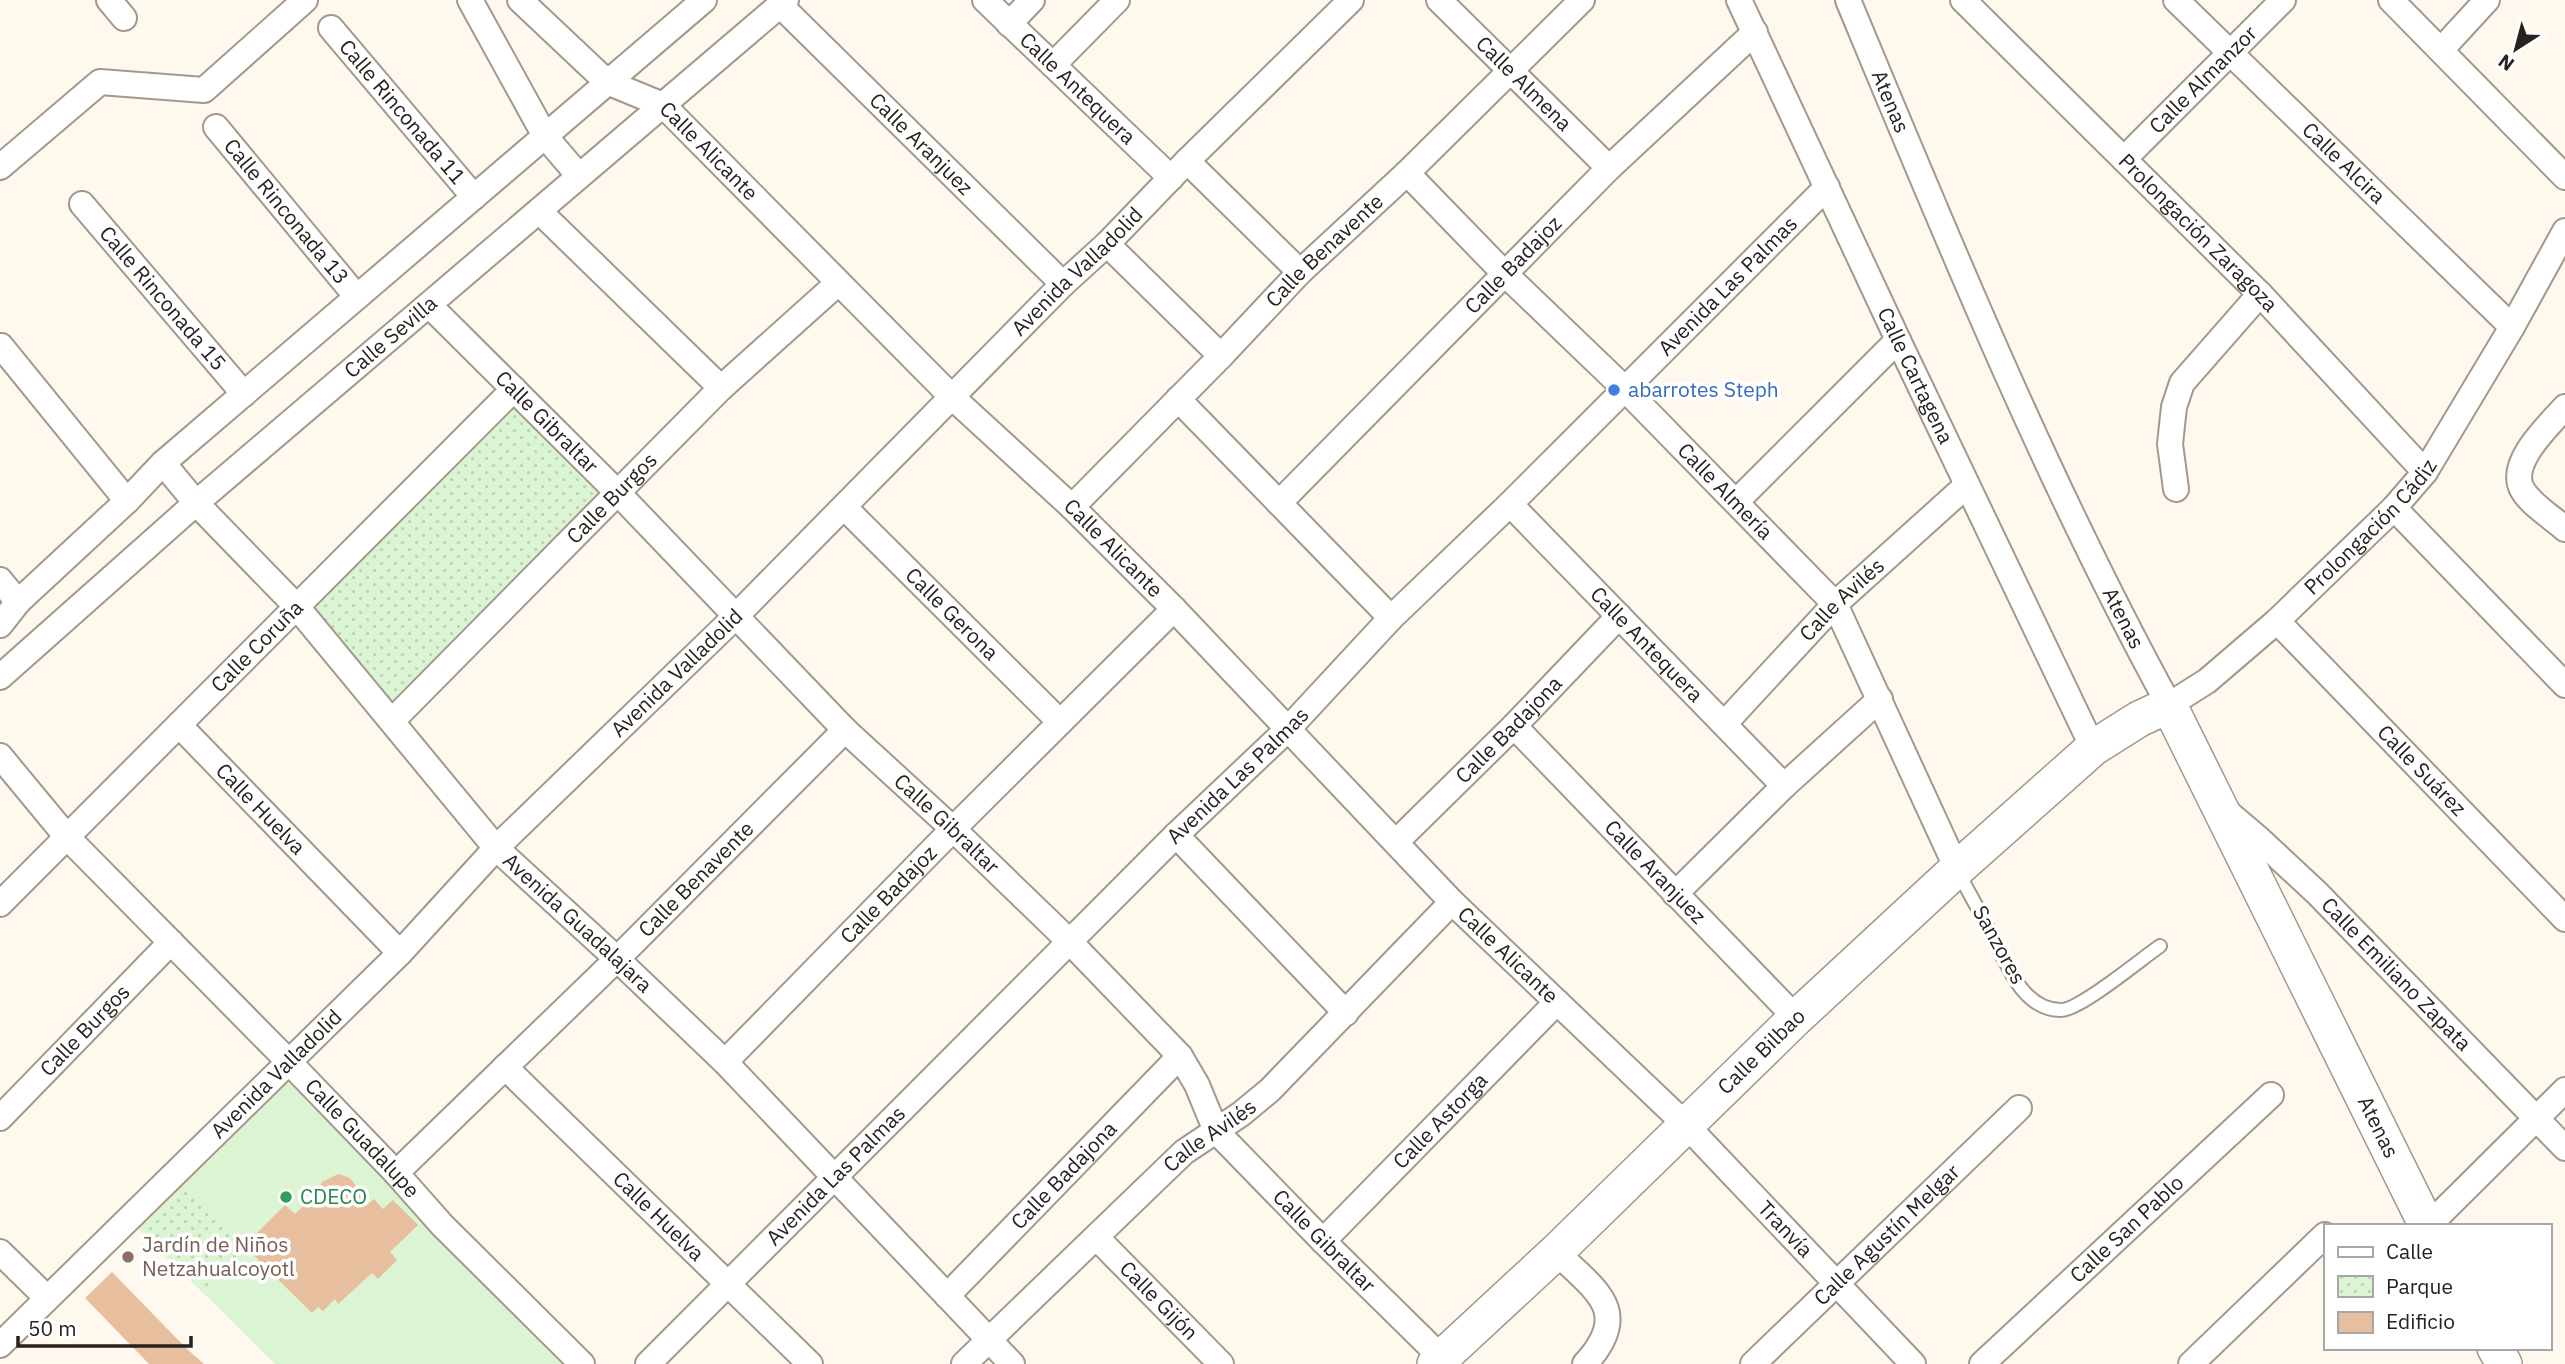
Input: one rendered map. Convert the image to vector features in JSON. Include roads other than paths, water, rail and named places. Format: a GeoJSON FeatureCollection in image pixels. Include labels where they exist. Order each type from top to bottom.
{"type":"FeatureCollection","features":[{"type":"Feature","properties":{"kind":"street"},"geometry":{"type":"LineString","coordinates":[[0,167],[100,82],[204,90],[305,0]]}},
{"type":"Feature","properties":{"kind":"street"},"geometry":{"type":"LineString","coordinates":[[470,0],[545,136],[579,176]]}},
{"type":"Feature","properties":{"kind":"street","name":"Calle Alicante"},"geometry":{"type":"LineString","coordinates":[[520,0],[607,82],[663,105],[952,397],[1072,507],[1174,609],[1452,902],[1686,1125]]}},
{"type":"Feature","properties":{"kind":"street"},"geometry":{"type":"LineString","coordinates":[[0,625],[18,601],[127,501],[163,463],[704,0]]}},
{"type":"Feature","properties":{"kind":"street","name":"Calle Antequera"},"geometry":{"type":"LineString","coordinates":[[985,0],[1053,65],[1300,272]]}},
{"type":"Feature","properties":{"kind":"street"},"geometry":{"type":"LineString","coordinates":[[1009,24],[1032,0]]}},
{"type":"Feature","properties":{"kind":"street"},"geometry":{"type":"LineString","coordinates":[[1053,65],[1117,0]]}},
{"type":"Feature","properties":{"kind":"street","name":"Avenida Valladolid"},"geometry":{"type":"LineString","coordinates":[[0,1345],[400,953],[496,848],[736,615],[1063,284],[1107,244],[1350,0]]}},
{"type":"Feature","properties":{"kind":"street","name":"Calle Almena"},"geometry":{"type":"LineString","coordinates":[[1439,0],[1609,168]]}},
{"type":"Feature","properties":{"kind":"street","name":"Calle Benavente"},"geometry":{"type":"LineString","coordinates":[[1072,507],[1300,272],[1407,173],[1582,0]]}},
{"type":"Feature","properties":{"kind":"street","name":"Calle Cartagena"},"geometry":{"type":"LineString","coordinates":[[1740,0],[1898,340],[2093,748]]}},
{"type":"Feature","properties":{"kind":"street","name":"Atenas"},"geometry":{"type":"LineString","coordinates":[[1848,0],[2000,359],[2086,545],[2222,808],[2427,1224]]}},
{"type":"Feature","properties":{"kind":"street","name":"Prolongación Zaragoza"},"geometry":{"type":"LineString","coordinates":[[1963,0],[2260,294],[2425,472]]}},
{"type":"Feature","properties":{"kind":"street","name":"Calle Alcira"},"geometry":{"type":"LineString","coordinates":[[2176,0],[2512,327]]}},
{"type":"Feature","properties":{"kind":"street","name":"Calle Almanzor"},"geometry":{"type":"LineString","coordinates":[[2123,159],[2283,0]]}},
{"type":"Feature","properties":{"kind":"street"},"geometry":{"type":"LineString","coordinates":[[2391,0],[2565,177]]}},
{"type":"Feature","properties":{"kind":"street"},"geometry":{"type":"LineString","coordinates":[[2441,50],[2487,0]]}},
{"type":"Feature","properties":{"kind":"street","name":"Calle Sevilla"},"geometry":{"type":"LineString","coordinates":[[0,677],[196,503],[783,3]]}},
{"type":"Feature","properties":{"kind":"street","name":"Calle Aranjuez"},"geometry":{"type":"LineString","coordinates":[[783,3],[1063,284]]}},
{"type":"Feature","properties":{"kind":"street","name":"Calle Rinconada 11"},"geometry":{"type":"LineString","coordinates":[[331,28],[474,197]]}},
{"type":"Feature","properties":{"kind":"street","name":"Calle Badajoz"},"geometry":{"type":"LineString","coordinates":[[1279,502],[1609,168],[1755,32]]}},
{"type":"Feature","properties":{"kind":"street","name":"Calle Rinconada 13"},"geometry":{"type":"LineString","coordinates":[[216,127],[357,297]]}},
{"type":"Feature","properties":{"kind":"street","name":"Calle Almería"},"geometry":{"type":"LineString","coordinates":[[1407,173],[1504,273],[1626,390],[1835,604],[1956,869]]}},
{"type":"Feature","properties":{"kind":"street","name":"Avenida Las Palmas"},"geometry":{"type":"LineString","coordinates":[[648,1364],[1176,835],[1288,730],[1391,618],[1626,390],[1827,187]]}},
{"type":"Feature","properties":{"kind":"street","name":"Calle Rinconada 15"},"geometry":{"type":"LineString","coordinates":[[82,204],[244,394]]}},
{"type":"Feature","properties":{"kind":"street"},"geometry":{"type":"LineString","coordinates":[[539,211],[721,388]]}},
{"type":"Feature","properties":{"kind":"street","name":"Prolongación Cádiz"},"geometry":{"type":"LineString","coordinates":[[2093,748],[2207,681],[2277,621],[2394,508],[2425,472],[2512,327],[2565,230]]}},
{"type":"Feature","properties":{"kind":"street"},"geometry":{"type":"LineString","coordinates":[[1107,244],[1221,356]]}},
{"type":"Feature","properties":{"kind":"street","name":"Calle Burgos"},"geometry":{"type":"LineString","coordinates":[[392,720],[721,388],[838,283]]}},
{"type":"Feature","properties":{"kind":"street"},"geometry":{"type":"LineString","coordinates":[[2176,489],[2170,444],[2174,407],[2182,383],[2260,294]]}},
{"type":"Feature","properties":{"kind":"street","name":"Calle Gibraltar"},"geometry":{"type":"LineString","coordinates":[[429,305],[617,492],[845,730],[1070,942],[1180,1056],[1197,1085],[1216,1131],[1439,1361]]}},
{"type":"Feature","properties":{"kind":"street"},"geometry":{"type":"LineString","coordinates":[[1736,502],[1898,340]]}},
{"type":"Feature","properties":{"kind":"street"},"geometry":{"type":"LineString","coordinates":[[1,346],[127,501]]}},
{"type":"Feature","properties":{"kind":"street","name":"Calle Coruña"},"geometry":{"type":"LineString","coordinates":[[0,904],[514,390]]}},
{"type":"Feature","properties":{"kind":"street"},"geometry":{"type":"LineString","coordinates":[[1178,399],[1391,618]]}},
{"type":"Feature","properties":{"kind":"street"},"geometry":{"type":"LineString","coordinates":[[2565,407],[2523,459],[2519,477],[2522,488],[2565,529]]}},
{"type":"Feature","properties":{"kind":"street","name":"Avenida Guadalajara"},"geometry":{"type":"LineString","coordinates":[[163,463],[196,503],[297,607],[496,848],[725,1062],[1012,1364]]}},
{"type":"Feature","properties":{"kind":"street","name":"Calle Avilés"},"geometry":{"type":"LineString","coordinates":[[1725,723],[1835,604],[1967,485]]}},
{"type":"Feature","properties":{"kind":"street","name":"Calle Antequera"},"geometry":{"type":"LineString","coordinates":[[1510,504],[1784,786]]}},
{"type":"Feature","properties":{"kind":"street","name":"Calle Gerona"},"geometry":{"type":"LineString","coordinates":[[844,507],[1060,722]]}},
{"type":"Feature","properties":{"kind":"street"},"geometry":{"type":"LineString","coordinates":[[2394,508],[2565,685]]}},
{"type":"Feature","properties":{"kind":"street"},"geometry":{"type":"LineString","coordinates":[[0,580],[18,601]]}},
{"type":"Feature","properties":{"kind":"street","name":"Calle Badajoz"},"geometry":{"type":"LineString","coordinates":[[725,1062],[1174,609]]}},
{"type":"Feature","properties":{"kind":"street","name":"Calle Badajona"},"geometry":{"type":"LineString","coordinates":[[1396,842],[1514,726],[1619,616]]}},
{"type":"Feature","properties":{"kind":"street","name":"Calle Suárez"},"geometry":{"type":"LineString","coordinates":[[2277,621],[2565,919]]}},
{"type":"Feature","properties":{"kind":"street"},"geometry":{"type":"LineString","coordinates":[[1675,894],[1784,786],[1880,699]]}},
{"type":"Feature","properties":{"kind":"street","name":"Calle Huelva"},"geometry":{"type":"LineString","coordinates":[[179,725],[400,953]]}},
{"type":"Feature","properties":{"kind":"street","name":"Calle Aranjuez"},"geometry":{"type":"LineString","coordinates":[[1514,726],[1796,1017]]}},
{"type":"Feature","properties":{"kind":"street","name":"Calle Benavente"},"geometry":{"type":"LineString","coordinates":[[396,1173],[617,959],[845,730]]}},
{"type":"Feature","properties":{"kind":"street","name":"Calle Bilbao"},"geometry":{"type":"LineString","coordinates":[[1439,1361],[1556,1252],[1796,1017],[1956,869],[2093,748]]}},
{"type":"Feature","properties":{"kind":"street","name":"Calle Guadalupe"},"geometry":{"type":"LineString","coordinates":[[0,756],[67,837],[289,1062],[442,1225],[582,1364]]}},
{"type":"Feature","properties":{"kind":"street","name":"Calle Emiliano Zapata"},"geometry":{"type":"LineString","coordinates":[[2222,808],[2317,893],[2565,1148]]}},
{"type":"Feature","properties":{"kind":"street"},"geometry":{"type":"LineString","coordinates":[[1176,835],[1346,1013]]}},
{"type":"Feature","properties":{"kind":"street","name":"Calle Avilés"},"geometry":{"type":"LineString","coordinates":[[964,1364],[1184,1152],[1270,1090],[1452,902]]}},
{"type":"Feature","properties":{"kind":"street","name":"Calle Burgos"},"geometry":{"type":"LineString","coordinates":[[0,1118],[171,942]]}},
{"type":"Feature","properties":{"kind":"street","name":"Calle Astorga"},"geometry":{"type":"LineString","coordinates":[[1322,1241],[1557,1002]]}},
{"type":"Feature","properties":{"kind":"street","name":"Calle Badajona"},"geometry":{"type":"LineString","coordinates":[[947,1296],[1180,1056]]}},
{"type":"Feature","properties":{"kind":"street","name":"Calle Huelva"},"geometry":{"type":"LineString","coordinates":[[505,1067],[810,1364]]}},
{"type":"Feature","properties":{"kind":"street"},"geometry":{"type":"LineString","coordinates":[[2430,1224],[2565,1090]]}},
{"type":"Feature","properties":{"kind":"street","name":"Calle San Pablo"},"geometry":{"type":"LineString","coordinates":[[1982,1364],[2271,1095]]}},
{"type":"Feature","properties":{"kind":"street","name":"Calle Agustín Melgar"},"geometry":{"type":"LineString","coordinates":[[1753,1364],[2019,1108]]}},
{"type":"Feature","properties":{"kind":"street","name":"Tranvía"},"geometry":{"type":"LineString","coordinates":[[1686,1125],[1913,1364]]}},
{"type":"Feature","properties":{"kind":"street"},"geometry":{"type":"LineString","coordinates":[[2191,1364],[2324,1236]]}},
{"type":"Feature","properties":{"kind":"street","name":"Calle Gijón"},"geometry":{"type":"LineString","coordinates":[[1097,1238],[1221,1364]]}},
{"type":"Feature","properties":{"kind":"street"},"geometry":{"type":"LineString","coordinates":[[0,1252],[47,1298]]}},
{"type":"Feature","properties":{"kind":"street"},"geometry":{"type":"LineString","coordinates":[[1556,1252],[1598,1294],[1609,1320],[1605,1339],[1585,1364]]}},
{"type":"Feature","properties":{"kind":"lane","name":"Sanzores"},"geometry":{"type":"LineString","coordinates":[[1956,869],[2011,974],[2026,994],[2041,1005],[2062,1010],[2082,1002],[2160,946]]}},
{"type":"Feature","properties":{"kind":"place","name":"abarrotes Steph"},"geometry":{"type":"Point","coordinates":[1614,390]}},
{"type":"Feature","properties":{"kind":"place","name":"CDECO"},"geometry":{"type":"Point","coordinates":[286,1197]}},
{"type":"Feature","properties":{"kind":"place","name":"Jardín de Niños Netzahualcoyotl"},"geometry":{"type":"Point","coordinates":[128,1257]}}]}
